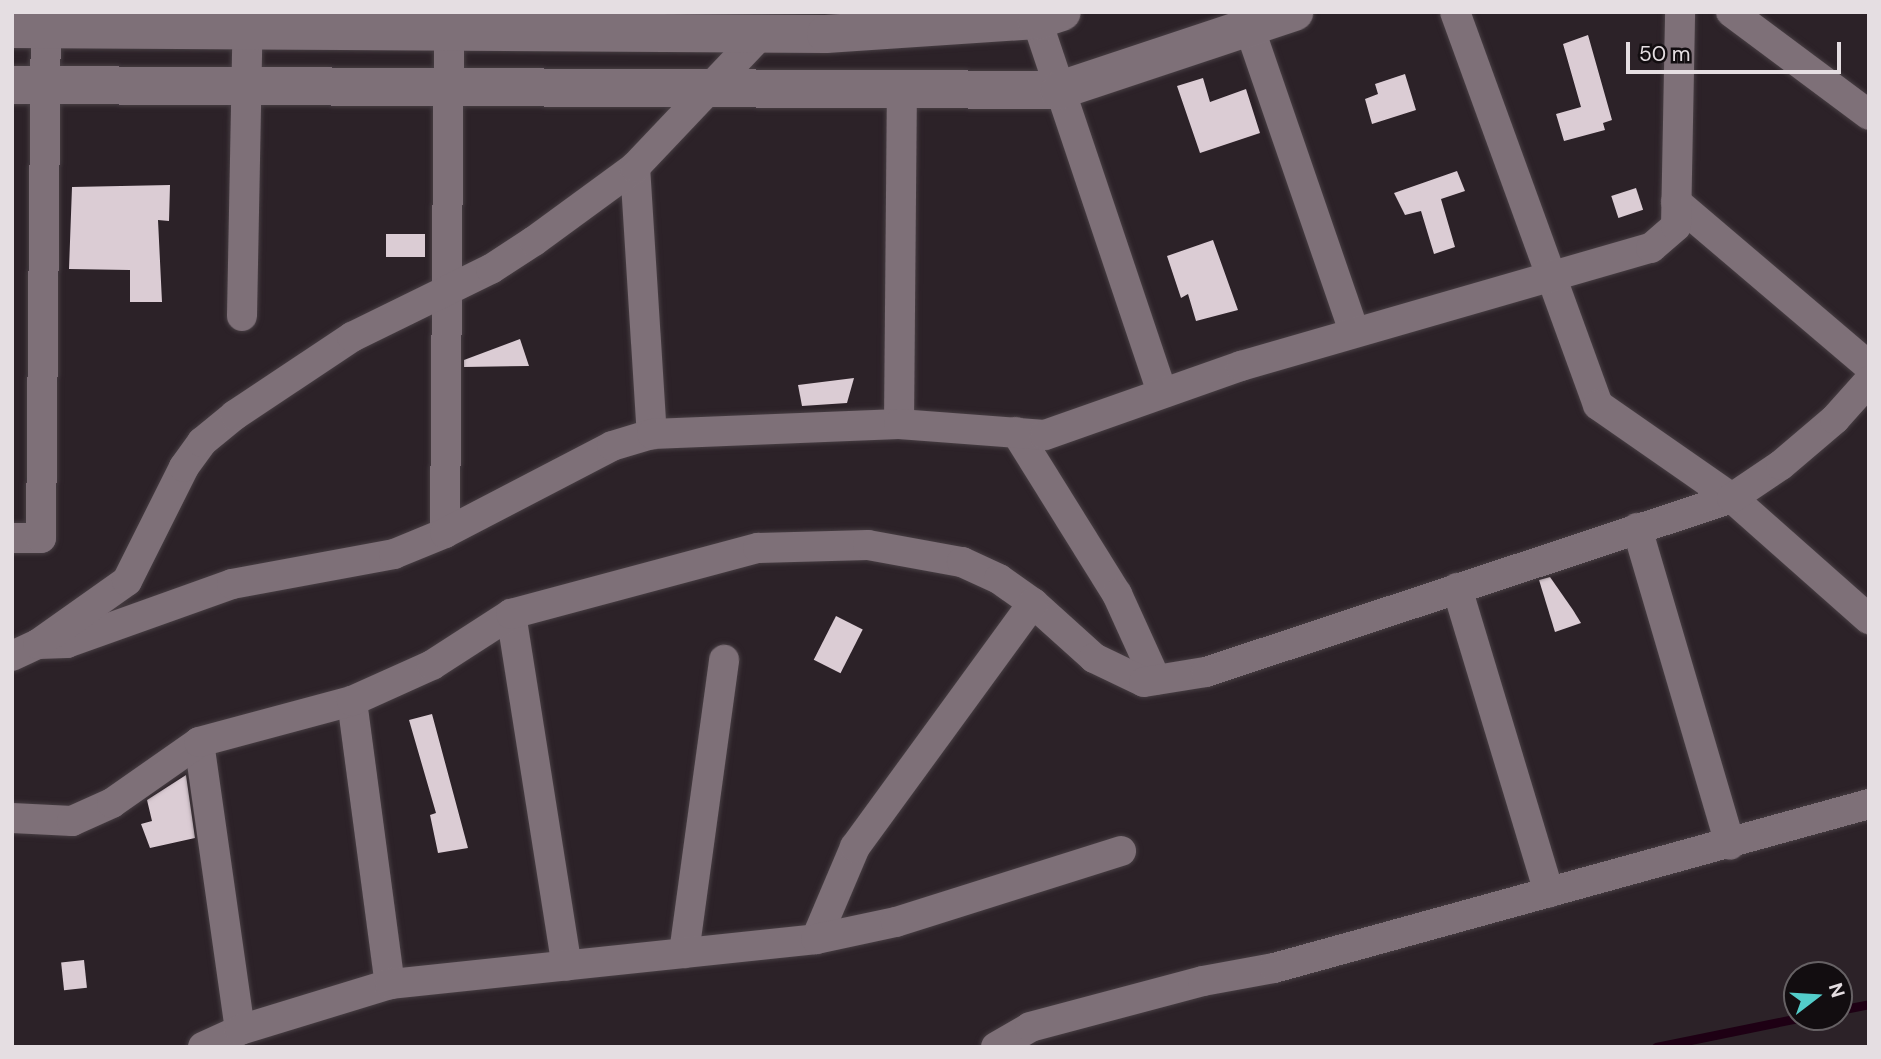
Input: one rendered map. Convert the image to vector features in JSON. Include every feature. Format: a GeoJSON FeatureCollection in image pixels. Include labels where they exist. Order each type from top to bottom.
{"type":"FeatureCollection","features":[{"type":"Feature","properties":{"kind":"street"},"geometry":{"type":"LineString","coordinates":[[29,85],[1060,90],[1247,21],[1294,12]]}},
{"type":"Feature","properties":{"kind":"street"},"geometry":{"type":"LineString","coordinates":[[1455,12],[1598,405],[1732,498],[1869,619]]}},
{"type":"Feature","properties":{"kind":"street"},"geometry":{"type":"LineString","coordinates":[[25,650],[67,643],[232,584],[394,554],[445,533],[612,446],[652,433],[899,424],[1057,432],[1163,393],[1354,331],[1651,248],[1675,226],[1680,12]]}},
{"type":"Feature","properties":{"kind":"street"},"geometry":{"type":"LineString","coordinates":[[1731,12],[1869,115]]}},
{"type":"Feature","properties":{"kind":"street"},"geometry":{"type":"LineString","coordinates":[[12,538],[41,538],[29,85],[35,24],[649,23],[762,33],[826,23],[1045,15],[1060,90],[1163,393]]}},
{"type":"Feature","properties":{"kind":"street"},"geometry":{"type":"LineString","coordinates":[[1247,21],[1354,331]]}},
{"type":"Feature","properties":{"kind":"street"},"geometry":{"type":"LineString","coordinates":[[242,316],[248,22]]}},
{"type":"Feature","properties":{"kind":"street"},"geometry":{"type":"LineString","coordinates":[[445,533],[449,22]]}},
{"type":"Feature","properties":{"kind":"street"},"geometry":{"type":"LineString","coordinates":[[25,650],[127,581],[158,511],[202,442],[305,366],[447,289],[491,270],[635,167],[762,33]]}},
{"type":"Feature","properties":{"kind":"street"},"geometry":{"type":"LineString","coordinates":[[899,424],[902,89]]}},
{"type":"Feature","properties":{"kind":"street"},"geometry":{"type":"LineString","coordinates":[[635,167],[652,433]]}},
{"type":"Feature","properties":{"kind":"street"},"geometry":{"type":"LineString","coordinates":[[1676,202],[1869,366]]}},
{"type":"Feature","properties":{"kind":"street"},"geometry":{"type":"LineString","coordinates":[[12,818],[72,821],[111,803],[199,742],[352,701],[432,665],[511,614],[758,548],[868,545],[962,562],[999,579],[1033,603],[1094,658],[1144,682],[1206,672],[1732,498],[1817,435],[1869,381]]}},
{"type":"Feature","properties":{"kind":"street"},"geometry":{"type":"LineString","coordinates":[[1016,432],[1078,525],[1117,594],[1156,680]]}},
{"type":"Feature","properties":{"kind":"street"},"geometry":{"type":"LineString","coordinates":[[1637,528],[1730,845]]}},
{"type":"Feature","properties":{"kind":"street"},"geometry":{"type":"LineString","coordinates":[[1457,588],[1549,892]]}},
{"type":"Feature","properties":{"kind":"street"},"geometry":{"type":"LineString","coordinates":[[816,939],[855,847],[1033,603]]}},
{"type":"Feature","properties":{"kind":"street"},"geometry":{"type":"LineString","coordinates":[[511,614],[567,966]]}},
{"type":"Feature","properties":{"kind":"street"},"geometry":{"type":"LineString","coordinates":[[684,953],[724,660]]}},
{"type":"Feature","properties":{"kind":"street"},"geometry":{"type":"LineString","coordinates":[[352,701],[390,984]]}},
{"type":"Feature","properties":{"kind":"street"},"geometry":{"type":"LineString","coordinates":[[199,742],[240,1030]]}},
{"type":"Feature","properties":{"kind":"street"},"geometry":{"type":"LineString","coordinates":[[1802,826],[1869,781]]}},
{"type":"Feature","properties":{"kind":"street"},"geometry":{"type":"LineString","coordinates":[[996,1047],[1030,1027],[1203,981],[1273,968],[1802,826],[1869,804]]}},
{"type":"Feature","properties":{"kind":"street"},"geometry":{"type":"LineString","coordinates":[[204,1047],[240,1030],[390,984],[816,939],[896,922],[1121,851]]}},
{"type":"Feature","properties":{"kind":"building"},"geometry":{"type":"Polygon","coordinates":[[[1588,35],[1612,120],[1603,123],[1605,130],[1564,141],[1556,114],[1581,107],[1563,44],[1588,35]]]}},
{"type":"Feature","properties":{"kind":"building"},"geometry":{"type":"Polygon","coordinates":[[[1405,74],[1416,110],[1372,124],[1365,99],[1378,94],[1375,84],[1405,74]]]}},
{"type":"Feature","properties":{"kind":"building"},"geometry":{"type":"Polygon","coordinates":[[[1203,78],[1210,102],[1246,89],[1260,133],[1200,153],[1177,86],[1203,78]]]}},
{"type":"Feature","properties":{"kind":"building"},"geometry":{"type":"Polygon","coordinates":[[[1457,171],[1465,191],[1441,199],[1455,247],[1434,254],[1421,211],[1405,215],[1394,193],[1457,171]]]}},
{"type":"Feature","properties":{"kind":"building"},"geometry":{"type":"Polygon","coordinates":[[[170,185],[169,221],[158,220],[162,302],[130,302],[130,270],[69,269],[72,187],[170,185]]]}},
{"type":"Feature","properties":{"kind":"building"},"geometry":{"type":"Polygon","coordinates":[[[1636,188],[1643,210],[1618,218],[1611,196],[1636,188]]]}},
{"type":"Feature","properties":{"kind":"building"},"geometry":{"type":"Polygon","coordinates":[[[386,234],[425,234],[425,257],[386,257],[386,234]]]}},
{"type":"Feature","properties":{"kind":"building"},"geometry":{"type":"Polygon","coordinates":[[[1213,240],[1238,310],[1196,321],[1188,294],[1181,298],[1167,256],[1213,240]]]}},
{"type":"Feature","properties":{"kind":"building"},"geometry":{"type":"Polygon","coordinates":[[[520,339],[529,366],[464,367],[464,360],[520,339]]]}},
{"type":"Feature","properties":{"kind":"building"},"geometry":{"type":"Polygon","coordinates":[[[854,378],[847,403],[802,406],[798,385],[854,378]]]}},
{"type":"Feature","properties":{"kind":"building"},"geometry":{"type":"Polygon","coordinates":[[[1550,577],[1581,623],[1555,632],[1539,580],[1550,577]]]}},
{"type":"Feature","properties":{"kind":"building"},"geometry":{"type":"Polygon","coordinates":[[[836,616],[863,630],[840,673],[814,660],[836,616]]]}},
{"type":"Feature","properties":{"kind":"building"},"geometry":{"type":"Polygon","coordinates":[[[432,714],[468,848],[438,853],[430,815],[436,813],[409,720],[432,714]]]}},
{"type":"Feature","properties":{"kind":"building"},"geometry":{"type":"Polygon","coordinates":[[[186,775],[195,838],[150,848],[141,824],[152,821],[147,800],[186,775]]]}},
{"type":"Feature","properties":{"kind":"building"},"geometry":{"type":"Polygon","coordinates":[[[84,960],[87,988],[64,990],[61,962],[84,960]]]}},
{"type":"Feature","properties":{"kind":"waterway"},"geometry":{"type":"LineString","coordinates":[[1853,1007],[1869,1004]]}},
{"type":"Feature","properties":{"kind":"waterway"},"geometry":{"type":"LineString","coordinates":[[1656,1047],[1783,1021]]}}]}
